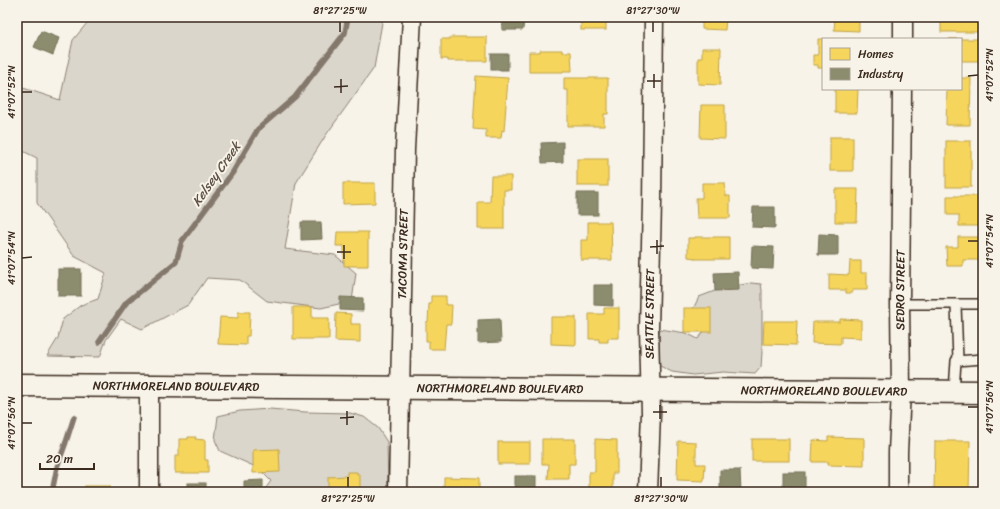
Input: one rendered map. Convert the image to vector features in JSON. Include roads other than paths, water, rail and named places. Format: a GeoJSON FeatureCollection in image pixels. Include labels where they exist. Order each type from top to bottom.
{"type":"FeatureCollection","features":[{"type":"Feature","properties":{"kind":"street","name":"TACOMA STREET"},"geometry":{"type":"LineString","coordinates":[[398,492],[405,148],[412,17]]}},
{"type":"Feature","properties":{"kind":"street","name":"SEATTLE STREET"},"geometry":{"type":"LineString","coordinates":[[648,492],[651,413],[649,328],[654,17]]}},
{"type":"Feature","properties":{"kind":"street"},"geometry":{"type":"LineString","coordinates":[[903,38],[904,17]]}},
{"type":"Feature","properties":{"kind":"street","name":"SEDRO STREET"},"geometry":{"type":"LineString","coordinates":[[898,492],[901,391],[900,304],[902,90]]}},
{"type":"Feature","properties":{"kind":"street","name":"NORTHMORELAND BOULEVARD"},"geometry":{"type":"LineString","coordinates":[[17,385],[983,392]]}},
{"type":"Feature","properties":{"kind":"street"},"geometry":{"type":"LineString","coordinates":[[149,387],[149,492]]}},
{"type":"Feature","properties":{"kind":"lane"},"geometry":{"type":"LineString","coordinates":[[900,304],[983,304]]}},
{"type":"Feature","properties":{"kind":"lane"},"geometry":{"type":"LineString","coordinates":[[954,391],[956,362],[958,360],[956,305]]}},
{"type":"Feature","properties":{"kind":"lane"},"geometry":{"type":"LineString","coordinates":[[958,360],[983,359]]}},
{"type":"Feature","properties":{"kind":"waterway","name":"Kelsey Creek"},"geometry":{"type":"LineString","coordinates":[[99,342],[126,303],[176,262],[182,241],[233,172],[258,129],[295,97],[345,33],[348,17]]}},
{"type":"Feature","properties":{"kind":"waterway","name":"Kelsey Creek"},"geometry":{"type":"LineString","coordinates":[[52,492],[57,467],[74,417]]}}]}
